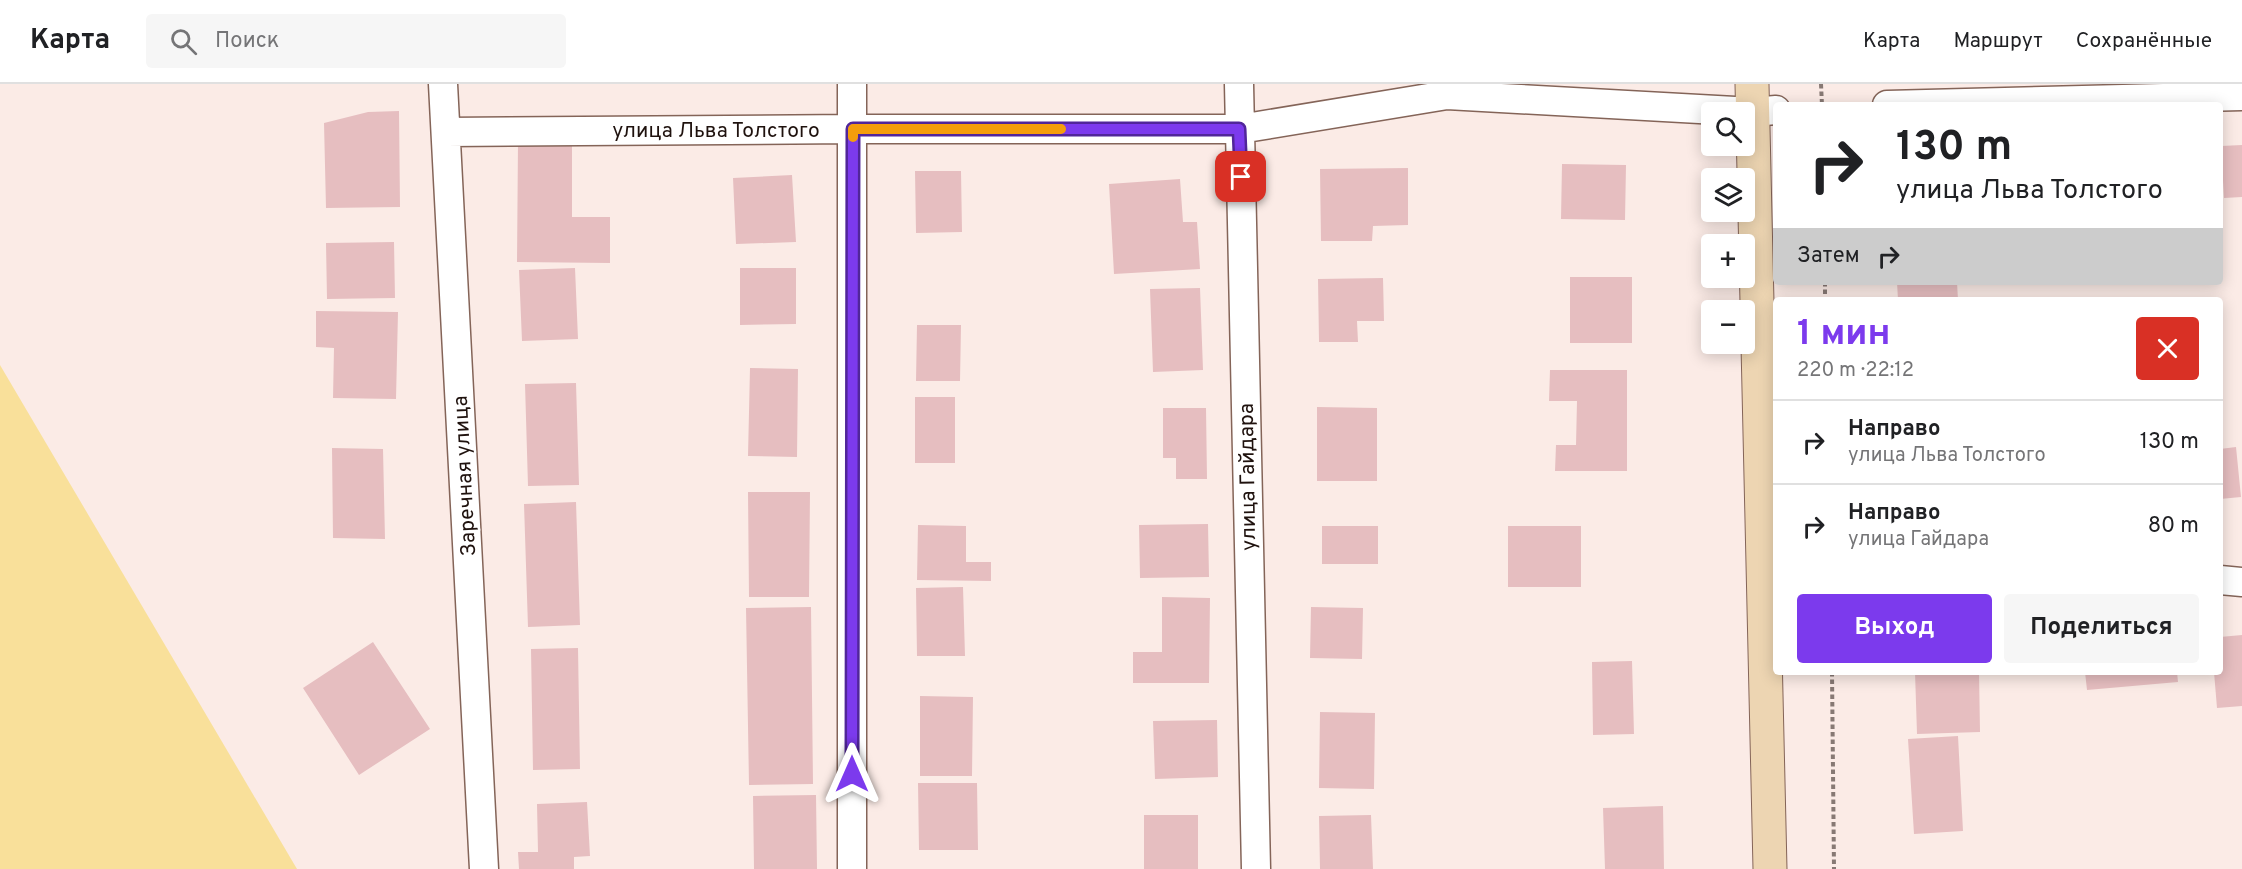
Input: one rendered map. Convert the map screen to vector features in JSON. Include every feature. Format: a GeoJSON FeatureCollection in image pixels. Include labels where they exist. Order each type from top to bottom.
{"type":"FeatureCollection","features":[{"type":"Feature","properties":{"kind":"street","name":"Заречная улица"},"geometry":{"type":"LineString","coordinates":[[442,84],[484,869]]}},
{"type":"Feature","properties":{"kind":"street"},"geometry":{"type":"LineString","coordinates":[[852,84],[852,869]]}},
{"type":"Feature","properties":{"kind":"street","name":"улица Гайдара"},"geometry":{"type":"LineString","coordinates":[[1239,84],[1256,869]]}},
{"type":"Feature","properties":{"kind":"street","name":"улица Льва Толстого"},"geometry":{"type":"LineString","coordinates":[[446,132],[1239,129],[1447,95],[1760,102]]}},
{"type":"Feature","properties":{"kind":"street"},"geometry":{"type":"LineString","coordinates":[[2005,102],[2242,96]]}},
{"type":"Feature","properties":{"kind":"street"},"geometry":{"type":"LineString","coordinates":[[1760,102],[1770,580],[1770,869]]}},
{"type":"Feature","properties":{"kind":"street"},"geometry":{"type":"LineString","coordinates":[[2223,580],[2242,582]]}},
{"type":"Feature","properties":{"kind":"path"},"geometry":{"type":"LineString","coordinates":[[1821,84],[1822,102]]}},
{"type":"Feature","properties":{"kind":"path"},"geometry":{"type":"LineString","coordinates":[[1832,675],[1834,869]]}},
{"type":"Feature","properties":{"kind":"shaded area"},"geometry":{"type":"Polygon","coordinates":[[[0,365],[297,869],[0,869],[0,365]]]}},
{"type":"Feature","properties":{"kind":"building"},"geometry":{"type":"Polygon","coordinates":[[[399,111],[400,207],[326,208],[324,123],[368,112],[399,111]]]}},
{"type":"Feature","properties":{"kind":"building"},"geometry":{"type":"Polygon","coordinates":[[[518,142],[572,142],[572,217],[610,217],[610,263],[517,262],[518,142]]]}},
{"type":"Feature","properties":{"kind":"building"},"geometry":{"type":"Polygon","coordinates":[[[2242,145],[2242,197],[2224,198],[2223,146],[2242,145]]]}},
{"type":"Feature","properties":{"kind":"building"},"geometry":{"type":"Polygon","coordinates":[[[1562,164],[1626,165],[1625,220],[1561,219],[1562,164]]]}},
{"type":"Feature","properties":{"kind":"building"},"geometry":{"type":"Polygon","coordinates":[[[1408,168],[1408,225],[1373,226],[1372,241],[1321,241],[1320,169],[1408,168]]]}},
{"type":"Feature","properties":{"kind":"building"},"geometry":{"type":"Polygon","coordinates":[[[915,171],[961,171],[962,232],[916,233],[915,171]]]}},
{"type":"Feature","properties":{"kind":"building"},"geometry":{"type":"Polygon","coordinates":[[[792,175],[796,242],[736,244],[733,178],[792,175]]]}},
{"type":"Feature","properties":{"kind":"building"},"geometry":{"type":"Polygon","coordinates":[[[1180,179],[1183,222],[1197,222],[1200,269],[1114,274],[1109,184],[1180,179]]]}},
{"type":"Feature","properties":{"kind":"building"},"geometry":{"type":"Polygon","coordinates":[[[394,242],[395,298],[327,299],[326,243],[394,242]]]}},
{"type":"Feature","properties":{"kind":"building"},"geometry":{"type":"Polygon","coordinates":[[[575,268],[578,339],[522,341],[519,270],[575,268]]]}},
{"type":"Feature","properties":{"kind":"building"},"geometry":{"type":"Polygon","coordinates":[[[740,268],[796,268],[796,324],[740,325],[740,268]]]}},
{"type":"Feature","properties":{"kind":"building"},"geometry":{"type":"Polygon","coordinates":[[[1570,277],[1632,277],[1632,343],[1570,343],[1570,277]]]}},
{"type":"Feature","properties":{"kind":"building"},"geometry":{"type":"Polygon","coordinates":[[[1383,278],[1384,321],[1357,321],[1358,342],[1319,342],[1318,279],[1383,278]]]}},
{"type":"Feature","properties":{"kind":"building"},"geometry":{"type":"Polygon","coordinates":[[[1897,285],[1957,285],[1958,297],[1898,297],[1897,285]]]}},
{"type":"Feature","properties":{"kind":"building"},"geometry":{"type":"Polygon","coordinates":[[[1200,288],[1203,370],[1153,372],[1150,289],[1200,288]]]}},
{"type":"Feature","properties":{"kind":"building"},"geometry":{"type":"Polygon","coordinates":[[[316,311],[398,312],[396,399],[333,398],[334,348],[316,347],[316,311]]]}},
{"type":"Feature","properties":{"kind":"building"},"geometry":{"type":"Polygon","coordinates":[[[917,325],[961,325],[960,381],[916,381],[917,325]]]}},
{"type":"Feature","properties":{"kind":"building"},"geometry":{"type":"Polygon","coordinates":[[[750,368],[798,369],[797,457],[748,456],[750,368]]]}},
{"type":"Feature","properties":{"kind":"building"},"geometry":{"type":"Polygon","coordinates":[[[1550,370],[1627,370],[1627,471],[1555,471],[1556,445],[1576,445],[1577,401],[1549,401],[1550,370]]]}},
{"type":"Feature","properties":{"kind":"building"},"geometry":{"type":"Polygon","coordinates":[[[576,383],[579,485],[528,486],[525,384],[576,383]]]}},
{"type":"Feature","properties":{"kind":"building"},"geometry":{"type":"Polygon","coordinates":[[[915,397],[955,397],[955,463],[915,463],[915,397]]]}},
{"type":"Feature","properties":{"kind":"building"},"geometry":{"type":"Polygon","coordinates":[[[1317,407],[1377,408],[1377,481],[1317,481],[1317,407]]]}},
{"type":"Feature","properties":{"kind":"building"},"geometry":{"type":"Polygon","coordinates":[[[1163,408],[1206,408],[1207,479],[1176,479],[1176,458],[1163,458],[1163,408]]]}},
{"type":"Feature","properties":{"kind":"building"},"geometry":{"type":"Polygon","coordinates":[[[2236,447],[2241,497],[2223,499],[2223,449],[2236,447]]]}},
{"type":"Feature","properties":{"kind":"building"},"geometry":{"type":"Polygon","coordinates":[[[332,448],[383,449],[385,539],[333,538],[332,448]]]}},
{"type":"Feature","properties":{"kind":"building"},"geometry":{"type":"Polygon","coordinates":[[[748,492],[810,492],[809,597],[749,597],[748,492]]]}},
{"type":"Feature","properties":{"kind":"building"},"geometry":{"type":"Polygon","coordinates":[[[576,502],[580,625],[528,627],[524,504],[576,502]]]}},
{"type":"Feature","properties":{"kind":"building"},"geometry":{"type":"Polygon","coordinates":[[[1208,524],[1209,577],[1140,578],[1139,525],[1208,524]]]}},
{"type":"Feature","properties":{"kind":"building"},"geometry":{"type":"Polygon","coordinates":[[[918,525],[966,526],[966,562],[991,562],[991,581],[917,580],[918,525]]]}},
{"type":"Feature","properties":{"kind":"building"},"geometry":{"type":"Polygon","coordinates":[[[1322,526],[1378,526],[1378,564],[1322,564],[1322,526]]]}},
{"type":"Feature","properties":{"kind":"building"},"geometry":{"type":"Polygon","coordinates":[[[1508,526],[1581,526],[1581,587],[1508,587],[1508,526]]]}},
{"type":"Feature","properties":{"kind":"building"},"geometry":{"type":"Polygon","coordinates":[[[963,587],[965,656],[917,656],[916,588],[963,587]]]}},
{"type":"Feature","properties":{"kind":"building"},"geometry":{"type":"Polygon","coordinates":[[[1162,597],[1210,598],[1209,683],[1133,683],[1133,652],[1162,652],[1162,597]]]}},
{"type":"Feature","properties":{"kind":"building"},"geometry":{"type":"Polygon","coordinates":[[[811,607],[813,784],[749,785],[746,608],[811,607]]]}},
{"type":"Feature","properties":{"kind":"building"},"geometry":{"type":"Polygon","coordinates":[[[1311,607],[1363,608],[1362,659],[1310,658],[1311,607]]]}},
{"type":"Feature","properties":{"kind":"building"},"geometry":{"type":"Polygon","coordinates":[[[2242,635],[2242,706],[2217,708],[2214,675],[2223,675],[2223,637],[2242,635]]]}},
{"type":"Feature","properties":{"kind":"building"},"geometry":{"type":"Polygon","coordinates":[[[373,642],[430,729],[359,775],[303,688],[373,642]]]}},
{"type":"Feature","properties":{"kind":"building"},"geometry":{"type":"Polygon","coordinates":[[[578,648],[580,769],[533,770],[531,649],[578,648]]]}},
{"type":"Feature","properties":{"kind":"building"},"geometry":{"type":"Polygon","coordinates":[[[1632,661],[1634,734],[1593,735],[1592,662],[1632,661]]]}},
{"type":"Feature","properties":{"kind":"building"},"geometry":{"type":"Polygon","coordinates":[[[1915,675],[1979,675],[1980,732],[1917,734],[1915,675]]]}},
{"type":"Feature","properties":{"kind":"building"},"geometry":{"type":"Polygon","coordinates":[[[2085,675],[2177,675],[2178,682],[2087,690],[2085,675]]]}},
{"type":"Feature","properties":{"kind":"building"},"geometry":{"type":"Polygon","coordinates":[[[920,696],[973,697],[972,776],[920,776],[920,696]]]}},
{"type":"Feature","properties":{"kind":"building"},"geometry":{"type":"Polygon","coordinates":[[[1320,712],[1375,713],[1374,789],[1319,788],[1320,712]]]}},
{"type":"Feature","properties":{"kind":"building"},"geometry":{"type":"Polygon","coordinates":[[[1217,720],[1218,777],[1155,779],[1153,721],[1217,720]]]}},
{"type":"Feature","properties":{"kind":"building"},"geometry":{"type":"Polygon","coordinates":[[[1958,736],[1963,831],[1914,834],[1908,739],[1958,736]]]}},
{"type":"Feature","properties":{"kind":"building"},"geometry":{"type":"Polygon","coordinates":[[[918,783],[977,783],[978,850],[919,850],[918,783]]]}},
{"type":"Feature","properties":{"kind":"building"},"geometry":{"type":"Polygon","coordinates":[[[816,795],[817,869],[754,869],[753,796],[816,795]]]}},
{"type":"Feature","properties":{"kind":"building"},"geometry":{"type":"Polygon","coordinates":[[[587,802],[590,856],[574,857],[574,869],[519,869],[518,852],[538,852],[537,804],[587,802]]]}},
{"type":"Feature","properties":{"kind":"building"},"geometry":{"type":"Polygon","coordinates":[[[1663,806],[1664,869],[1605,869],[1603,808],[1663,806]]]}},
{"type":"Feature","properties":{"kind":"building"},"geometry":{"type":"Polygon","coordinates":[[[1144,815],[1198,815],[1198,869],[1144,869],[1144,815]]]}},
{"type":"Feature","properties":{"kind":"building"},"geometry":{"type":"Polygon","coordinates":[[[1371,815],[1373,869],[1320,869],[1319,816],[1371,815]]]}},
{"type":"Feature","properties":{"kind":"slow traffic"},"geometry":{"type":"LineString","coordinates":[[853,137],[853,129],[1061,129]]}},
{"type":"Feature","properties":{"kind":"route"},"geometry":{"type":"LineString","coordinates":[[852,774],[853,129],[1239,129],[1241,177]]}}]}
